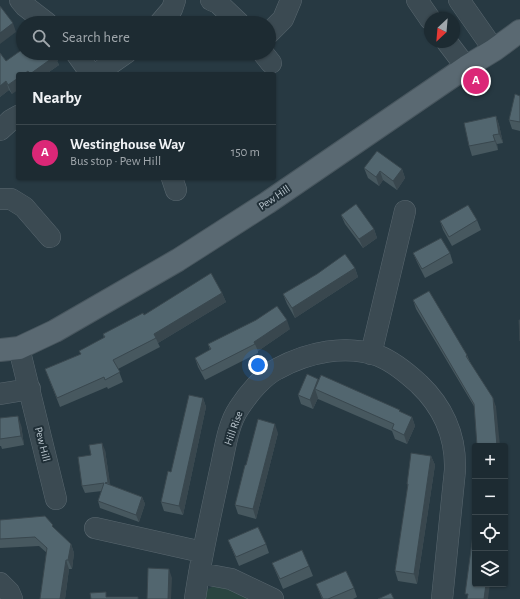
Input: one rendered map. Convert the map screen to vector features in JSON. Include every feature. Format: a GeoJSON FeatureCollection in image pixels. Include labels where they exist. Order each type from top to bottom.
{"type":"FeatureCollection","features":[{"type":"Feature","properties":{"kind":"main road","name":"Pew Hill"},"geometry":{"type":"LineString","coordinates":[[10,349],[55,331],[178,260],[267,203],[520,31]]}},
{"type":"Feature","properties":{"kind":"street"},"geometry":{"type":"LineString","coordinates":[[20,0],[38,16]]}},
{"type":"Feature","properties":{"kind":"street"},"geometry":{"type":"LineString","coordinates":[[166,16],[172,9],[175,0]]}},
{"type":"Feature","properties":{"kind":"street"},"geometry":{"type":"LineString","coordinates":[[211,0],[218,3],[232,16]]}},
{"type":"Feature","properties":{"kind":"street"},"geometry":{"type":"LineString","coordinates":[[276,26],[283,20],[291,0]]}},
{"type":"Feature","properties":{"kind":"street"},"geometry":{"type":"LineString","coordinates":[[417,0],[425,12]]}},
{"type":"Feature","properties":{"kind":"street"},"geometry":{"type":"LineString","coordinates":[[459,0],[494,50]]}},
{"type":"Feature","properties":{"kind":"street"},"geometry":{"type":"LineString","coordinates":[[452,48],[466,67]]}},
{"type":"Feature","properties":{"kind":"street"},"geometry":{"type":"LineString","coordinates":[[81,60],[90,72]]}},
{"type":"Feature","properties":{"kind":"street"},"geometry":{"type":"LineString","coordinates":[[100,72],[120,63]]}},
{"type":"Feature","properties":{"kind":"street"},"geometry":{"type":"LineString","coordinates":[[0,130],[16,117]]}},
{"type":"Feature","properties":{"kind":"street"},"geometry":{"type":"LineString","coordinates":[[0,199],[11,199],[24,207],[50,237]]}},
{"type":"Feature","properties":{"kind":"street"},"geometry":{"type":"LineString","coordinates":[[371,354],[405,211]]}},
{"type":"Feature","properties":{"kind":"street","name":"Pew Hill"},"geometry":{"type":"LineString","coordinates":[[10,349],[30,389],[56,499]]}},
{"type":"Feature","properties":{"kind":"street","name":"Hill Rise"},"geometry":{"type":"LineString","coordinates":[[195,599],[202,552],[230,430],[239,409],[257,385],[276,369],[311,354],[341,350],[379,356],[395,365],[423,388],[445,417],[453,439],[456,458],[442,599]]}},
{"type":"Feature","properties":{"kind":"street"},"geometry":{"type":"LineString","coordinates":[[0,394],[30,389]]}},
{"type":"Feature","properties":{"kind":"street"},"geometry":{"type":"LineString","coordinates":[[95,528],[202,552]]}},
{"type":"Feature","properties":{"kind":"street"},"geometry":{"type":"LineString","coordinates":[[199,573],[231,579],[273,599]]}},
{"type":"Feature","properties":{"kind":"street"},"geometry":{"type":"LineString","coordinates":[[0,583],[9,592],[12,599]]}},
{"type":"Feature","properties":{"kind":"green space"},"geometry":{"type":"Polygon","coordinates":[[[214,586],[225,586],[258,599],[201,599],[206,590],[214,586]]]}},
{"type":"Feature","properties":{"kind":"building"},"geometry":{"type":"Polygon","coordinates":[[[0,6],[13,23],[0,33],[0,6]]]}},
{"type":"Feature","properties":{"kind":"building"},"geometry":{"type":"Polygon","coordinates":[[[0,53],[6,61],[16,54],[16,60],[49,60],[33,72],[16,72],[16,79],[8,85],[6,81],[0,86],[0,53]]]}},
{"type":"Feature","properties":{"kind":"building"},"geometry":{"type":"Polygon","coordinates":[[[515,94],[520,96],[520,122],[509,120],[515,94]]]}},
{"type":"Feature","properties":{"kind":"building"},"geometry":{"type":"Polygon","coordinates":[[[496,116],[499,134],[493,135],[495,141],[469,146],[464,123],[496,116]]]}},
{"type":"Feature","properties":{"kind":"building"},"geometry":{"type":"Polygon","coordinates":[[[377,151],[402,169],[393,181],[380,171],[376,177],[364,168],[377,151]]]}},
{"type":"Feature","properties":{"kind":"building"},"geometry":{"type":"Polygon","coordinates":[[[356,204],[374,229],[359,239],[341,215],[356,204]]]}},
{"type":"Feature","properties":{"kind":"building"},"geometry":{"type":"Polygon","coordinates":[[[468,205],[477,220],[449,237],[440,221],[468,205]]]}},
{"type":"Feature","properties":{"kind":"building"},"geometry":{"type":"Polygon","coordinates":[[[441,238],[450,253],[422,269],[413,253],[441,238]]]}},
{"type":"Feature","properties":{"kind":"building"},"geometry":{"type":"Polygon","coordinates":[[[345,254],[355,268],[292,308],[283,294],[317,274],[345,254]]]}},
{"type":"Feature","properties":{"kind":"building"},"geometry":{"type":"Polygon","coordinates":[[[211,273],[222,293],[154,334],[156,338],[113,360],[120,372],[105,380],[104,377],[57,398],[45,369],[81,354],[79,351],[105,337],[103,334],[143,313],[144,315],[211,273]]]}},
{"type":"Feature","properties":{"kind":"building"},"geometry":{"type":"Polygon","coordinates":[[[429,291],[467,355],[466,356],[493,398],[497,443],[477,443],[474,404],[413,300],[429,291]]]}},
{"type":"Feature","properties":{"kind":"building"},"geometry":{"type":"Polygon","coordinates":[[[277,306],[287,320],[254,342],[255,344],[202,371],[195,358],[211,349],[208,344],[256,320],[277,306]]]}},
{"type":"Feature","properties":{"kind":"building"},"geometry":{"type":"Polygon","coordinates":[[[519,320],[520,320],[520,341],[519,320]]]}},
{"type":"Feature","properties":{"kind":"building"},"geometry":{"type":"Polygon","coordinates":[[[307,374],[318,379],[310,400],[298,395],[307,374]]]}},
{"type":"Feature","properties":{"kind":"building"},"geometry":{"type":"Polygon","coordinates":[[[321,375],[400,410],[399,411],[412,417],[404,435],[392,429],[394,424],[315,389],[321,375]]]}},
{"type":"Feature","properties":{"kind":"building"},"geometry":{"type":"Polygon","coordinates":[[[189,395],[203,398],[179,506],[161,502],[168,471],[171,472],[189,395]]]}},
{"type":"Feature","properties":{"kind":"building"},"geometry":{"type":"Polygon","coordinates":[[[18,416],[21,436],[0,439],[0,418],[18,416]]]}},
{"type":"Feature","properties":{"kind":"building"},"geometry":{"type":"Polygon","coordinates":[[[258,419],[275,424],[253,509],[235,505],[258,419]]]}},
{"type":"Feature","properties":{"kind":"building"},"geometry":{"type":"Polygon","coordinates":[[[102,443],[108,482],[105,483],[142,497],[136,515],[98,501],[104,483],[82,486],[78,457],[91,455],[89,445],[102,443]]]}},
{"type":"Feature","properties":{"kind":"building"},"geometry":{"type":"Polygon","coordinates":[[[411,453],[431,456],[414,574],[395,571],[411,453]]]}},
{"type":"Feature","properties":{"kind":"building"},"geometry":{"type":"Polygon","coordinates":[[[45,516],[53,525],[52,526],[71,544],[68,560],[66,560],[60,599],[40,599],[47,548],[35,537],[0,539],[0,520],[45,516]]]}},
{"type":"Feature","properties":{"kind":"building"},"geometry":{"type":"Polygon","coordinates":[[[258,527],[266,544],[236,557],[228,540],[258,527]]]}},
{"type":"Feature","properties":{"kind":"building"},"geometry":{"type":"Polygon","coordinates":[[[472,542],[472,587],[486,587],[484,599],[467,599],[468,594],[465,594],[472,542]]]}},
{"type":"Feature","properties":{"kind":"building"},"geometry":{"type":"Polygon","coordinates":[[[302,550],[309,566],[280,579],[272,563],[302,550]]]}},
{"type":"Feature","properties":{"kind":"building"},"geometry":{"type":"Polygon","coordinates":[[[148,568],[169,569],[168,599],[147,599],[148,568]]]}},
{"type":"Feature","properties":{"kind":"building"},"geometry":{"type":"Polygon","coordinates":[[[346,571],[354,588],[328,599],[323,599],[316,584],[346,571]]]}},
{"type":"Feature","properties":{"kind":"building"},"geometry":{"type":"Polygon","coordinates":[[[106,592],[106,597],[138,597],[138,599],[91,599],[90,593],[106,592]]]}},
{"type":"Feature","properties":{"kind":"building"},"geometry":{"type":"Polygon","coordinates":[[[391,593],[394,599],[378,599],[391,593]]]}},
{"type":"Feature","properties":{"kind":"place","name":"Westinghouse Way"},"geometry":{"type":"Point","coordinates":[476,81]}}]}
